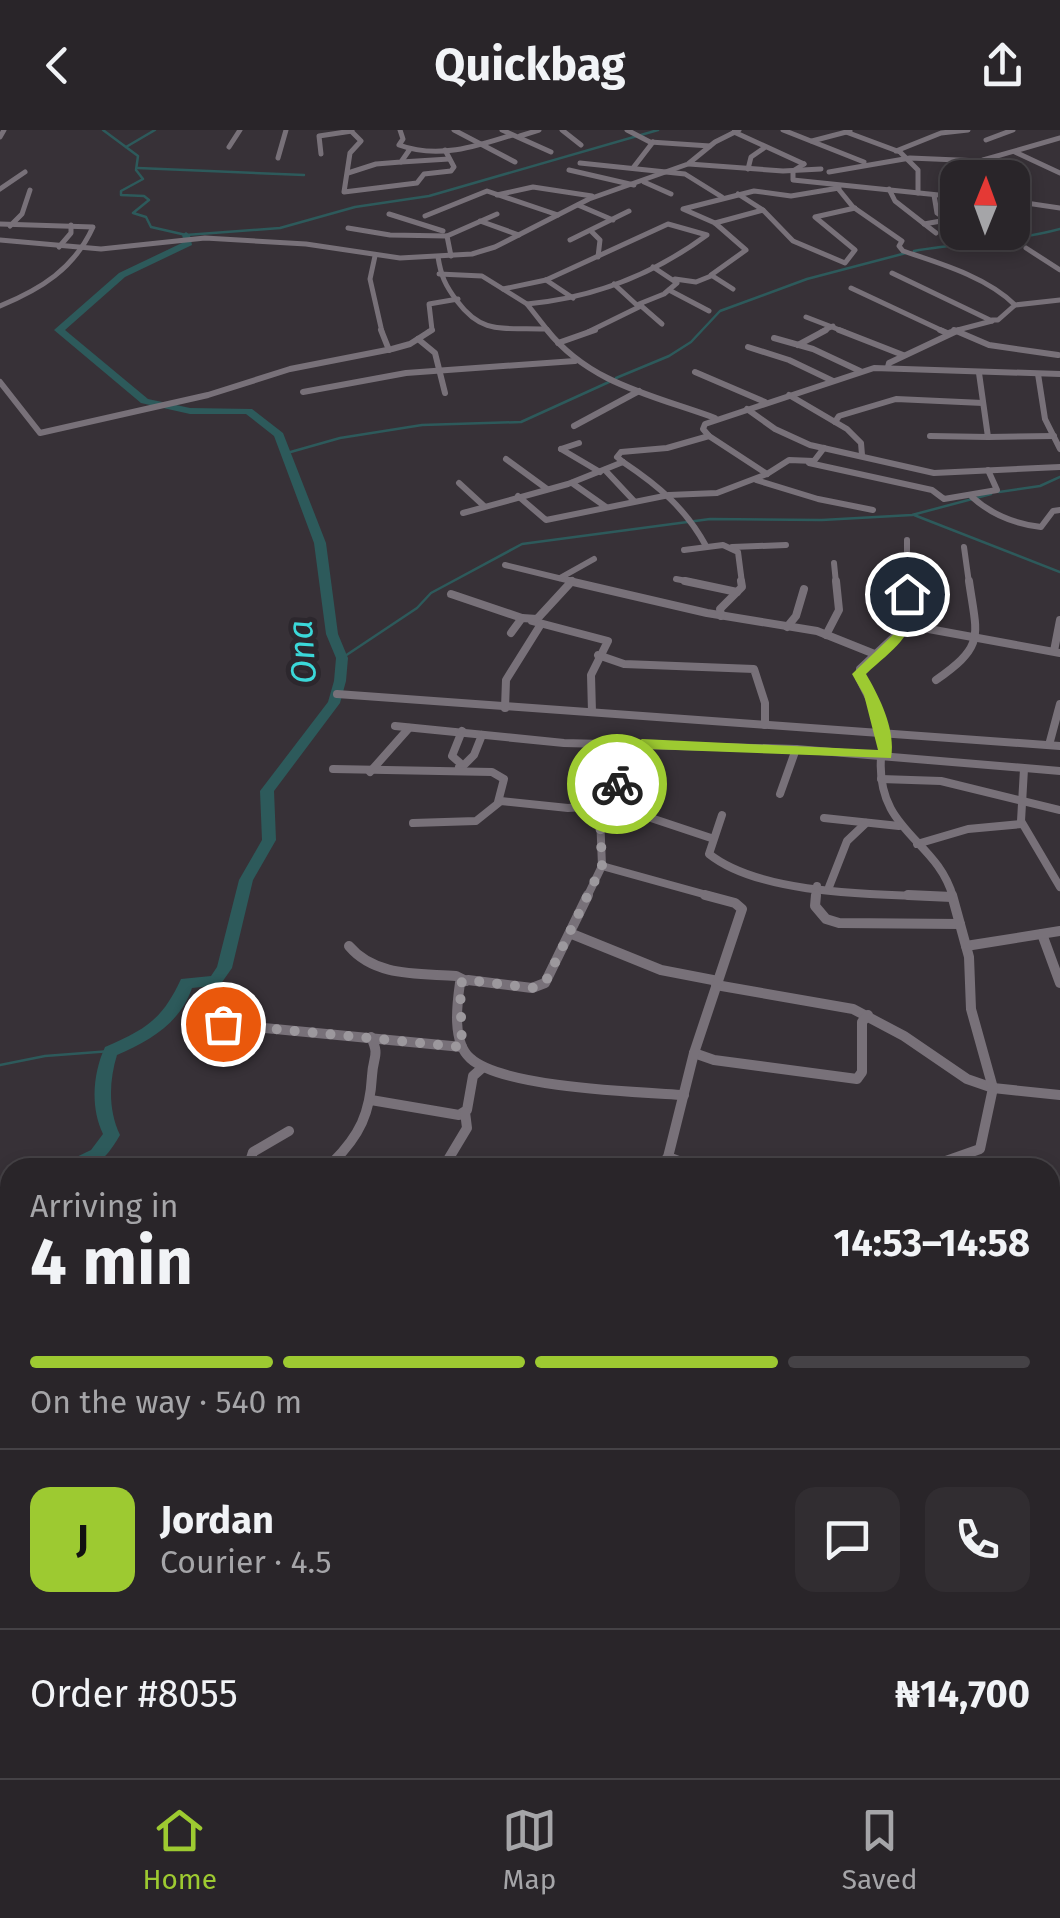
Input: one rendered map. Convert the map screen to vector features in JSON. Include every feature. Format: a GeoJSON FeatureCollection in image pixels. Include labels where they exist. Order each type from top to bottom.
{"type":"FeatureCollection","features":[{"type":"Feature","properties":{"kind":"street"},"geometry":{"type":"LineString","coordinates":[[0,138],[4,130]]}},
{"type":"Feature","properties":{"kind":"street"},"geometry":{"type":"LineString","coordinates":[[229,147],[240,130]]}},
{"type":"Feature","properties":{"kind":"street"},"geometry":{"type":"LineString","coordinates":[[278,158],[286,130]]}},
{"type":"Feature","properties":{"kind":"street"},"geometry":{"type":"LineString","coordinates":[[321,154],[319,136],[351,130],[361,141],[350,153],[344,192],[369,192],[420,182],[424,174],[451,171],[454,167],[445,150]]}},
{"type":"Feature","properties":{"kind":"street"},"geometry":{"type":"LineString","coordinates":[[400,130],[400,145],[410,150],[483,146],[539,130]]}},
{"type":"Feature","properties":{"kind":"street"},"geometry":{"type":"LineString","coordinates":[[454,130],[515,162]]}},
{"type":"Feature","properties":{"kind":"street"},"geometry":{"type":"LineString","coordinates":[[502,130],[551,152]]}},
{"type":"Feature","properties":{"kind":"street"},"geometry":{"type":"LineString","coordinates":[[562,130],[581,145]]}},
{"type":"Feature","properties":{"kind":"street"},"geometry":{"type":"LineString","coordinates":[[627,130],[634,137],[653,142],[710,146]]}},
{"type":"Feature","properties":{"kind":"street"},"geometry":{"type":"LineString","coordinates":[[712,130],[726,135]]}},
{"type":"Feature","properties":{"kind":"street"},"geometry":{"type":"LineString","coordinates":[[783,130],[866,163]]}},
{"type":"Feature","properties":{"kind":"street"},"geometry":{"type":"LineString","coordinates":[[809,142],[854,130]]}},
{"type":"Feature","properties":{"kind":"street"},"geometry":{"type":"LineString","coordinates":[[934,130],[941,134]]}},
{"type":"Feature","properties":{"kind":"street"},"geometry":{"type":"LineString","coordinates":[[896,151],[941,134],[968,130]]}},
{"type":"Feature","properties":{"kind":"street"},"geometry":{"type":"LineString","coordinates":[[986,140],[1013,130]]}},
{"type":"Feature","properties":{"kind":"street"},"geometry":{"type":"LineString","coordinates":[[0,240],[58,247],[193,238],[306,244],[375,256],[438,257],[482,252],[578,204],[688,164],[737,131],[764,148],[843,177],[839,186]]}},
{"type":"Feature","properties":{"kind":"street"},"geometry":{"type":"LineString","coordinates":[[846,132],[896,151],[918,170],[918,193]]}},
{"type":"Feature","properties":{"kind":"street"},"geometry":{"type":"LineString","coordinates":[[985,160],[1060,138]]}},
{"type":"Feature","properties":{"kind":"street"},"geometry":{"type":"LineString","coordinates":[[632,168],[653,142]]}},
{"type":"Feature","properties":{"kind":"street"},"geometry":{"type":"LineString","coordinates":[[748,168],[752,157],[764,148]]}},
{"type":"Feature","properties":{"kind":"street"},"geometry":{"type":"LineString","coordinates":[[401,162],[410,150]]}},
{"type":"Feature","properties":{"kind":"street"},"geometry":{"type":"LineString","coordinates":[[1015,152],[1060,173]]}},
{"type":"Feature","properties":{"kind":"street"},"geometry":{"type":"LineString","coordinates":[[348,173],[376,164],[449,159]]}},
{"type":"Feature","properties":{"kind":"street"},"geometry":{"type":"LineString","coordinates":[[829,172],[866,163],[943,160]]}},
{"type":"Feature","properties":{"kind":"street"},"geometry":{"type":"LineString","coordinates":[[580,163],[671,171],[691,176],[722,197]]}},
{"type":"Feature","properties":{"kind":"street"},"geometry":{"type":"LineString","coordinates":[[688,164],[821,170]]}},
{"type":"Feature","properties":{"kind":"street"},"geometry":{"type":"LineString","coordinates":[[793,171],[804,164]]}},
{"type":"Feature","properties":{"kind":"street"},"geometry":{"type":"LineString","coordinates":[[594,174],[610,166]]}},
{"type":"Feature","properties":{"kind":"street"},"geometry":{"type":"LineString","coordinates":[[569,170],[634,186]]}},
{"type":"Feature","properties":{"kind":"street"},"geometry":{"type":"LineString","coordinates":[[793,171],[794,181],[940,195]]}},
{"type":"Feature","properties":{"kind":"street"},"geometry":{"type":"LineString","coordinates":[[0,189],[25,172]]}},
{"type":"Feature","properties":{"kind":"street"},"geometry":{"type":"LineString","coordinates":[[644,182],[671,194]]}},
{"type":"Feature","properties":{"kind":"street"},"geometry":{"type":"LineString","coordinates":[[654,267],[675,279],[696,282],[746,252],[715,223],[683,209],[738,194],[761,191],[799,196],[839,186]]}},
{"type":"Feature","properties":{"kind":"street"},"geometry":{"type":"LineString","coordinates":[[839,186],[855,208],[902,241],[899,246],[903,251],[940,263],[1006,296],[1015,305]]}},
{"type":"Feature","properties":{"kind":"street"},"geometry":{"type":"LineString","coordinates":[[497,195],[549,187],[595,197]]}},
{"type":"Feature","properties":{"kind":"street"},"geometry":{"type":"LineString","coordinates":[[888,189],[895,200],[936,233]]}},
{"type":"Feature","properties":{"kind":"street"},"geometry":{"type":"LineString","coordinates":[[10,226],[22,214],[30,190]]}},
{"type":"Feature","properties":{"kind":"street"},"geometry":{"type":"LineString","coordinates":[[425,216],[487,191],[558,215]]}},
{"type":"Feature","properties":{"kind":"street"},"geometry":{"type":"LineString","coordinates":[[738,194],[763,210],[793,241],[845,262],[855,250],[815,216],[855,208]]}},
{"type":"Feature","properties":{"kind":"street"},"geometry":{"type":"LineString","coordinates":[[934,194],[936,213],[940,215]]}},
{"type":"Feature","properties":{"kind":"street"},"geometry":{"type":"LineString","coordinates":[[578,204],[613,220]]}},
{"type":"Feature","properties":{"kind":"street"},"geometry":{"type":"LineString","coordinates":[[1030,204],[1060,208]]}},
{"type":"Feature","properties":{"kind":"street"},"geometry":{"type":"LineString","coordinates":[[692,228],[763,210]]}},
{"type":"Feature","properties":{"kind":"street"},"geometry":{"type":"LineString","coordinates":[[570,240],[629,212]]}},
{"type":"Feature","properties":{"kind":"street"},"geometry":{"type":"LineString","coordinates":[[388,214],[449,235]]}},
{"type":"Feature","properties":{"kind":"street"},"geometry":{"type":"LineString","coordinates":[[348,228],[382,234],[449,235],[497,214]]}},
{"type":"Feature","properties":{"kind":"street"},"geometry":{"type":"LineString","coordinates":[[382,234],[403,218]]}},
{"type":"Feature","properties":{"kind":"street"},"geometry":{"type":"LineString","coordinates":[[480,221],[520,235]]}},
{"type":"Feature","properties":{"kind":"street"},"geometry":{"type":"LineString","coordinates":[[924,224],[940,221]]}},
{"type":"Feature","properties":{"kind":"street"},"geometry":{"type":"LineString","coordinates":[[0,224],[92,226],[85,246],[40,289],[0,306]]}},
{"type":"Feature","properties":{"kind":"street"},"geometry":{"type":"LineString","coordinates":[[503,290],[546,280],[668,224],[692,228],[706,236],[654,267],[614,284],[573,298],[527,304]]}},
{"type":"Feature","properties":{"kind":"street"},"geometry":{"type":"LineString","coordinates":[[58,247],[71,225]]}},
{"type":"Feature","properties":{"kind":"street"},"geometry":{"type":"LineString","coordinates":[[592,232],[600,242],[598,257]]}},
{"type":"Feature","properties":{"kind":"street"},"geometry":{"type":"LineString","coordinates":[[449,235],[451,256]]}},
{"type":"Feature","properties":{"kind":"street"},"geometry":{"type":"LineString","coordinates":[[64,241],[85,246]]}},
{"type":"Feature","properties":{"kind":"street"},"geometry":{"type":"LineString","coordinates":[[0,250],[10,242]]}},
{"type":"Feature","properties":{"kind":"street"},"geometry":{"type":"LineString","coordinates":[[1029,250],[1060,270]]}},
{"type":"Feature","properties":{"kind":"street"},"geometry":{"type":"LineString","coordinates":[[375,256],[371,284],[389,350]]}},
{"type":"Feature","properties":{"kind":"street"},"geometry":{"type":"LineString","coordinates":[[438,257],[439,274],[472,320],[481,325],[544,329],[575,361],[594,374],[715,418]]}},
{"type":"Feature","properties":{"kind":"street"},"geometry":{"type":"LineString","coordinates":[[892,273],[992,320]]}},
{"type":"Feature","properties":{"kind":"street"},"geometry":{"type":"LineString","coordinates":[[439,274],[482,276],[527,304],[544,322],[544,329]]}},
{"type":"Feature","properties":{"kind":"street"},"geometry":{"type":"LineString","coordinates":[[710,276],[734,289]]}},
{"type":"Feature","properties":{"kind":"street"},"geometry":{"type":"LineString","coordinates":[[558,343],[606,326],[603,324],[669,290],[677,283],[675,279]]}},
{"type":"Feature","properties":{"kind":"street"},"geometry":{"type":"LineString","coordinates":[[546,280],[573,298]]}},
{"type":"Feature","properties":{"kind":"street"},"geometry":{"type":"LineString","coordinates":[[614,284],[662,324]]}},
{"type":"Feature","properties":{"kind":"street"},"geometry":{"type":"LineString","coordinates":[[851,288],[989,345],[1058,356]]}},
{"type":"Feature","properties":{"kind":"street"},"geometry":{"type":"LineString","coordinates":[[669,290],[710,311]]}},
{"type":"Feature","properties":{"kind":"street"},"geometry":{"type":"LineString","coordinates":[[0,382],[40,434],[208,395],[290,369],[389,350],[432,328],[429,304],[458,299]]}},
{"type":"Feature","properties":{"kind":"street"},"geometry":{"type":"LineString","coordinates":[[888,368],[902,355],[950,332],[998,320],[1015,305],[1060,300]]}},
{"type":"Feature","properties":{"kind":"street"},"geometry":{"type":"LineString","coordinates":[[806,317],[902,355]]}},
{"type":"Feature","properties":{"kind":"street"},"geometry":{"type":"LineString","coordinates":[[798,345],[833,326]]}},
{"type":"Feature","properties":{"kind":"street"},"geometry":{"type":"LineString","coordinates":[[418,338],[435,354],[446,393]]}},
{"type":"Feature","properties":{"kind":"street"},"geometry":{"type":"LineString","coordinates":[[774,338],[862,372]]}},
{"type":"Feature","properties":{"kind":"street"},"geometry":{"type":"LineString","coordinates":[[748,347],[789,360],[832,381]]}},
{"type":"Feature","properties":{"kind":"street"},"geometry":{"type":"LineString","coordinates":[[302,392],[441,369],[575,361]]}},
{"type":"Feature","properties":{"kind":"street"},"geometry":{"type":"LineString","coordinates":[[767,474],[709,436],[704,426],[715,418],[765,402],[862,372],[888,368],[1060,374]]}},
{"type":"Feature","properties":{"kind":"street"},"geometry":{"type":"LineString","coordinates":[[696,372],[765,402]]}},
{"type":"Feature","properties":{"kind":"street"},"geometry":{"type":"LineString","coordinates":[[979,373],[981,419],[988,437]]}},
{"type":"Feature","properties":{"kind":"street"},"geometry":{"type":"LineString","coordinates":[[1038,374],[1044,392],[1043,412],[1060,449]]}},
{"type":"Feature","properties":{"kind":"street"},"geometry":{"type":"LineString","coordinates":[[574,426],[639,391]]}},
{"type":"Feature","properties":{"kind":"street"},"geometry":{"type":"LineString","coordinates":[[789,395],[835,422],[861,443],[862,455]]}},
{"type":"Feature","properties":{"kind":"street"},"geometry":{"type":"LineString","coordinates":[[835,422],[840,416],[896,399],[983,403]]}},
{"type":"Feature","properties":{"kind":"street"},"geometry":{"type":"LineString","coordinates":[[747,409],[798,441],[934,473],[1060,468]]}},
{"type":"Feature","properties":{"kind":"street"},"geometry":{"type":"LineString","coordinates":[[706,546],[692,519],[678,510],[669,495],[617,455],[668,448],[709,436]]}},
{"type":"Feature","properties":{"kind":"street"},"geometry":{"type":"LineString","coordinates":[[930,436],[1054,436]]}},
{"type":"Feature","properties":{"kind":"street"},"geometry":{"type":"LineString","coordinates":[[578,444],[561,449],[603,471],[634,501]]}},
{"type":"Feature","properties":{"kind":"street"},"geometry":{"type":"LineString","coordinates":[[809,463],[824,448]]}},
{"type":"Feature","properties":{"kind":"street"},"geometry":{"type":"LineString","coordinates":[[506,460],[548,489]]}},
{"type":"Feature","properties":{"kind":"street"},"geometry":{"type":"LineString","coordinates":[[518,496],[546,520],[669,495],[716,493],[754,480],[789,460],[932,490],[944,499],[997,490],[988,470]]}},
{"type":"Feature","properties":{"kind":"street"},"geometry":{"type":"LineString","coordinates":[[462,513],[572,482],[622,462]]}},
{"type":"Feature","properties":{"kind":"street"},"geometry":{"type":"LineString","coordinates":[[754,480],[873,510]]}},
{"type":"Feature","properties":{"kind":"street"},"geometry":{"type":"LineString","coordinates":[[572,482],[606,507]]}},
{"type":"Feature","properties":{"kind":"street"},"geometry":{"type":"LineString","coordinates":[[459,483],[484,506]]}},
{"type":"Feature","properties":{"kind":"street"},"geometry":{"type":"LineString","coordinates":[[972,497],[997,516],[1033,526],[1041,527],[1053,511],[1060,510]]}},
{"type":"Feature","properties":{"kind":"street"},"geometry":{"type":"LineString","coordinates":[[907,540],[907,625],[859,674],[871,695],[884,735],[886,755],[879,764],[899,826],[937,866],[952,897],[966,946],[971,1009],[994,1088],[980,1149],[954,1158]]}},
{"type":"Feature","properties":{"kind":"street"},"geometry":{"type":"LineString","coordinates":[[684,550],[786,545]]}},
{"type":"Feature","properties":{"kind":"street"},"geometry":{"type":"LineString","coordinates":[[721,616],[720,609],[742,585],[740,560],[732,547]]}},
{"type":"Feature","properties":{"kind":"street"},"geometry":{"type":"LineString","coordinates":[[936,680],[966,659],[977,636],[964,547]]}},
{"type":"Feature","properties":{"kind":"street"},"geometry":{"type":"LineString","coordinates":[[560,578],[576,565],[594,559]]}},
{"type":"Feature","properties":{"kind":"street"},"geometry":{"type":"LineString","coordinates":[[826,635],[839,610],[834,563]]}},
{"type":"Feature","properties":{"kind":"street"},"geometry":{"type":"LineString","coordinates":[[505,564],[721,616],[856,642],[877,655]]}},
{"type":"Feature","properties":{"kind":"street"},"geometry":{"type":"LineString","coordinates":[[676,579],[737,592]]}},
{"type":"Feature","properties":{"kind":"street"},"geometry":{"type":"LineString","coordinates":[[505,708],[506,680],[536,622],[572,581]]}},
{"type":"Feature","properties":{"kind":"street"},"geometry":{"type":"LineString","coordinates":[[788,626],[796,616],[804,590]]}},
{"type":"Feature","properties":{"kind":"street"},"geometry":{"type":"LineString","coordinates":[[451,594],[608,641],[586,685],[592,712]]}},
{"type":"Feature","properties":{"kind":"street"},"geometry":{"type":"LineString","coordinates":[[511,633],[522,618]]}},
{"type":"Feature","properties":{"kind":"street"},"geometry":{"type":"LineString","coordinates":[[907,625],[1057,652],[1060,620]]}},
{"type":"Feature","properties":{"kind":"street"},"geometry":{"type":"LineString","coordinates":[[598,656],[624,664],[754,669],[765,703],[766,726]]}},
{"type":"Feature","properties":{"kind":"street"},"geometry":{"type":"LineString","coordinates":[[337,694],[1060,746]]}},
{"type":"Feature","properties":{"kind":"street"},"geometry":{"type":"LineString","coordinates":[[1049,745],[1060,704]]}},
{"type":"Feature","properties":{"kind":"street"},"geometry":{"type":"LineString","coordinates":[[394,726],[564,743],[796,749],[1060,771]]}},
{"type":"Feature","properties":{"kind":"street"},"geometry":{"type":"LineString","coordinates":[[370,772],[408,728]]}},
{"type":"Feature","properties":{"kind":"street"},"geometry":{"type":"LineString","coordinates":[[458,772],[460,763],[452,756],[462,731]]}},
{"type":"Feature","properties":{"kind":"street"},"geometry":{"type":"LineString","coordinates":[[458,772],[474,756],[482,735]]}},
{"type":"Feature","properties":{"kind":"street"},"geometry":{"type":"LineString","coordinates":[[350,946],[357,960],[372,967],[538,988],[545,983],[572,934],[602,866],[600,827],[604,806],[642,744]]}},
{"type":"Feature","properties":{"kind":"street"},"geometry":{"type":"LineString","coordinates":[[780,794],[796,749]]}},
{"type":"Feature","properties":{"kind":"street"},"geometry":{"type":"LineString","coordinates":[[333,769],[498,773],[504,779],[498,802],[476,821],[413,823]]}},
{"type":"Feature","properties":{"kind":"street"},"geometry":{"type":"LineString","coordinates":[[1024,769],[1017,800],[1022,824],[1060,887]]}},
{"type":"Feature","properties":{"kind":"street"},"geometry":{"type":"LineString","coordinates":[[882,780],[941,781],[1060,810]]}},
{"type":"Feature","properties":{"kind":"street"},"geometry":{"type":"LineString","coordinates":[[498,802],[604,806],[634,811],[712,838]]}},
{"type":"Feature","properties":{"kind":"street"},"geometry":{"type":"LineString","coordinates":[[722,815],[712,838],[710,858],[721,866],[780,882],[952,897]]}},
{"type":"Feature","properties":{"kind":"street"},"geometry":{"type":"LineString","coordinates":[[824,818],[899,826]]}},
{"type":"Feature","properties":{"kind":"street"},"geometry":{"type":"LineString","coordinates":[[829,887],[848,836],[853,828],[866,823]]}},
{"type":"Feature","properties":{"kind":"street"},"geometry":{"type":"LineString","coordinates":[[916,844],[968,830],[1022,824]]}},
{"type":"Feature","properties":{"kind":"street"},"geometry":{"type":"LineString","coordinates":[[602,866],[740,906],[742,912],[694,1054],[668,1157]]}},
{"type":"Feature","properties":{"kind":"street"},"geometry":{"type":"LineString","coordinates":[[817,886],[815,906],[826,918],[838,923],[960,924]]}},
{"type":"Feature","properties":{"kind":"street"},"geometry":{"type":"LineString","coordinates":[[966,946],[1060,931]]}},
{"type":"Feature","properties":{"kind":"street"},"geometry":{"type":"LineString","coordinates":[[572,934],[660,970],[853,1009],[956,1074],[994,1088],[1060,1095]]}},
{"type":"Feature","properties":{"kind":"street"},"geometry":{"type":"LineString","coordinates":[[1042,934],[1060,983]]}},
{"type":"Feature","properties":{"kind":"street"},"geometry":{"type":"LineString","coordinates":[[462,1047],[458,984],[466,980]]}},
{"type":"Feature","properties":{"kind":"street"},"geometry":{"type":"LineString","coordinates":[[694,1054],[857,1080],[862,1072],[862,1022],[868,1015]]}},
{"type":"Feature","properties":{"kind":"street"},"geometry":{"type":"LineString","coordinates":[[223,1024],[462,1047],[482,1068],[616,1090],[684,1095]]}},
{"type":"Feature","properties":{"kind":"street"},"geometry":{"type":"LineString","coordinates":[[337,1158],[358,1135],[371,1100],[372,1063],[378,1052],[371,1036]]}},
{"type":"Feature","properties":{"kind":"street"},"geometry":{"type":"LineString","coordinates":[[449,1158],[467,1128],[465,1112],[473,1076],[482,1068]]}},
{"type":"Feature","properties":{"kind":"street"},"geometry":{"type":"LineString","coordinates":[[371,1100],[420,1111],[452,1115],[465,1112]]}},
{"type":"Feature","properties":{"kind":"street"},"geometry":{"type":"LineString","coordinates":[[252,1158],[254,1152],[289,1132]]}},
{"type":"Feature","properties":{"kind":"waterway"},"geometry":{"type":"LineString","coordinates":[[103,130],[138,156],[136,170],[143,179],[121,191],[121,195],[144,196],[149,200],[133,213],[146,217],[151,227],[186,235],[280,228],[355,207],[429,196],[658,130]]}},
{"type":"Feature","properties":{"kind":"waterway"},"geometry":{"type":"LineString","coordinates":[[126,147],[155,130]]}},
{"type":"Feature","properties":{"kind":"waterway"},"geometry":{"type":"LineString","coordinates":[[138,168],[304,175]]}},
{"type":"Feature","properties":{"kind":"waterway"},"geometry":{"type":"LineString","coordinates":[[914,251],[1060,229]]}},
{"type":"Feature","properties":{"kind":"waterway","name":"Ona"},"geometry":{"type":"LineString","coordinates":[[91,1158],[112,1135],[103,1093],[111,1051],[135,1040],[167,1017],[186,983],[215,981],[224,968],[246,880],[269,840],[267,791],[334,703],[340,681],[342,658],[332,634],[320,543],[279,435],[248,411],[190,411],[145,401],[59,330],[122,275],[189,243],[186,235]]}},
{"type":"Feature","properties":{"kind":"waterway"},"geometry":{"type":"LineString","coordinates":[[616,378],[669,356],[691,342],[720,311],[807,279],[906,253]]}},
{"type":"Feature","properties":{"kind":"waterway"},"geometry":{"type":"LineString","coordinates":[[287,453],[340,438],[422,425],[521,422],[609,382]]}},
{"type":"Feature","properties":{"kind":"waterway"},"geometry":{"type":"LineString","coordinates":[[999,492],[1040,486],[1060,477]]}},
{"type":"Feature","properties":{"kind":"waterway"},"geometry":{"type":"LineString","coordinates":[[342,658],[417,608],[431,593],[522,544],[710,519],[822,520],[912,515],[991,494]]}},
{"type":"Feature","properties":{"kind":"waterway"},"geometry":{"type":"LineString","coordinates":[[914,515],[1060,572]]}},
{"type":"Feature","properties":{"kind":"waterway"},"geometry":{"type":"LineString","coordinates":[[0,1065],[45,1056],[111,1051]]}},
{"type":"Feature","properties":{"kind":"way so far"},"geometry":{"type":"LineString","coordinates":[[223,1024],[462,1047],[458,984],[468,980],[538,988],[545,983],[602,866],[600,815],[617,784]]}},
{"type":"Feature","properties":{"kind":"route"},"geometry":{"type":"LineString","coordinates":[[617,784],[642,744],[886,755],[871,695],[859,674],[903,632],[908,617],[907,594]]}}]}
